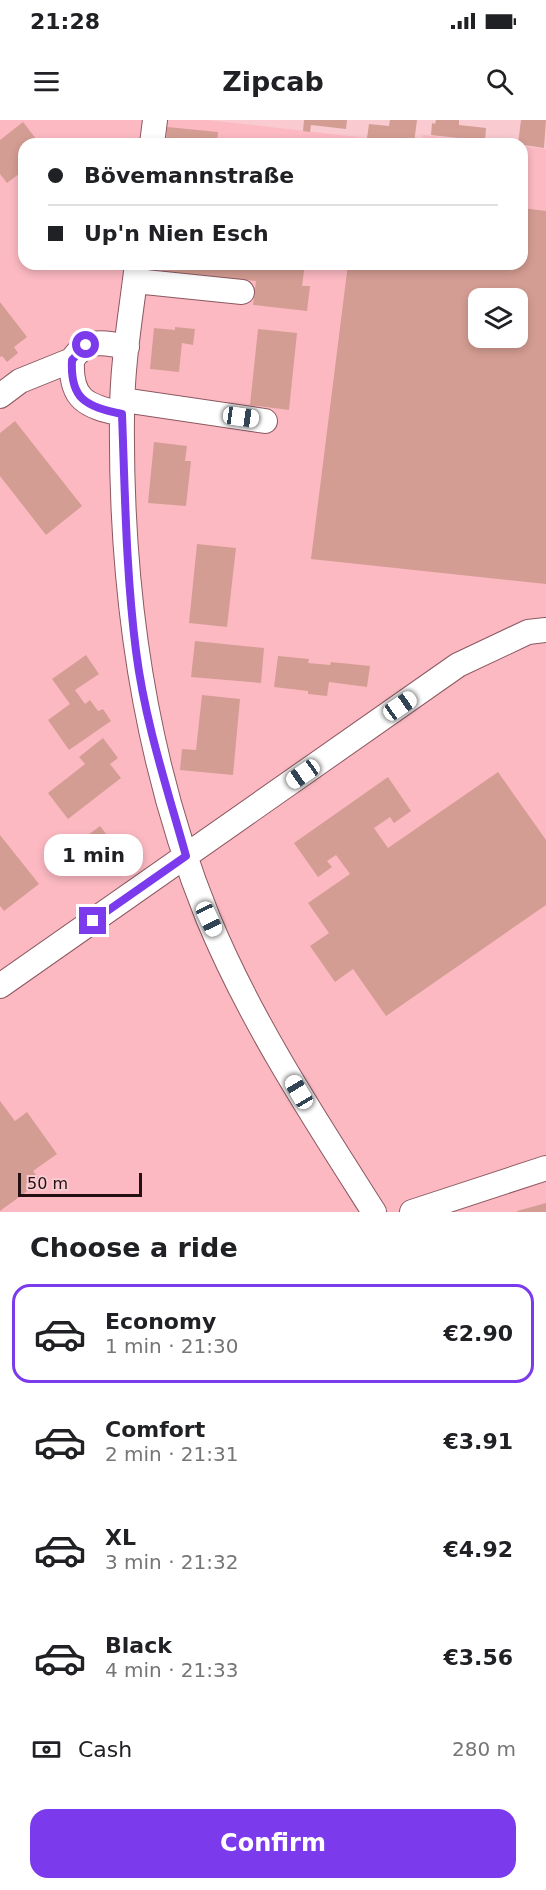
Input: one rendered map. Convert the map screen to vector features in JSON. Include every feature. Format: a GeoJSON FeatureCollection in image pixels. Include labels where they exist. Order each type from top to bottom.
{"type":"FeatureCollection","features":[{"type":"Feature","properties":{"kind":"street"},"geometry":{"type":"LineString","coordinates":[[152,138],[154,120]]}},
{"type":"Feature","properties":{"kind":"street"},"geometry":{"type":"LineString","coordinates":[[242,292],[136,272],[122,407],[127,554],[136,652],[152,740],[186,856],[209,919],[250,1004],[306,1105],[374,1212]]}},
{"type":"Feature","properties":{"kind":"street"},"geometry":{"type":"LineString","coordinates":[[0,396],[20,381],[72,360],[86,345],[99,342],[127,347]]}},
{"type":"Feature","properties":{"kind":"street"},"geometry":{"type":"LineString","coordinates":[[72,360],[71,381],[74,391],[82,399],[104,410],[122,407],[265,421]]}},
{"type":"Feature","properties":{"kind":"street"},"geometry":{"type":"LineString","coordinates":[[0,986],[458,665],[528,632],[546,630]]}},
{"type":"Feature","properties":{"kind":"street"},"geometry":{"type":"LineString","coordinates":[[412,1212],[546,1168]]}},
{"type":"Feature","properties":{"kind":"shaded area"},"geometry":{"type":"Polygon","coordinates":[[[0,120],[207,120],[367,138],[18,138],[18,270],[528,270],[528,147],[546,149],[546,1212],[0,1212],[0,120]]]}},
{"type":"Feature","properties":{"kind":"shaded area"},"geometry":{"type":"Polygon","coordinates":[[[423,135],[450,138],[422,138],[423,135]]]}},
{"type":"Feature","properties":{"kind":"building"},"geometry":{"type":"Polygon","coordinates":[[[304,120],[347,120],[346,129],[311,125],[310,132],[303,131],[304,120]]]}},
{"type":"Feature","properties":{"kind":"building"},"geometry":{"type":"Polygon","coordinates":[[[390,120],[417,120],[415,138],[367,138],[369,124],[389,126],[390,120]]]}},
{"type":"Feature","properties":{"kind":"building"},"geometry":{"type":"Polygon","coordinates":[[[436,120],[459,120],[459,125],[486,128],[485,138],[431,135],[432,123],[435,124],[436,120]]]}},
{"type":"Feature","properties":{"kind":"building"},"geometry":{"type":"Polygon","coordinates":[[[521,120],[546,120],[544,148],[528,146],[528,138],[519,138],[521,120]]]}},
{"type":"Feature","properties":{"kind":"building"},"geometry":{"type":"Polygon","coordinates":[[[23,122],[35,138],[18,138],[18,175],[7,183],[0,174],[0,140],[23,122]]]}},
{"type":"Feature","properties":{"kind":"building"},"geometry":{"type":"Polygon","coordinates":[[[167,127],[218,132],[218,138],[166,138],[167,127]]]}},
{"type":"Feature","properties":{"kind":"building"},"geometry":{"type":"Polygon","coordinates":[[[528,209],[546,211],[546,584],[311,559],[347,270],[528,270],[528,209]]]}},
{"type":"Feature","properties":{"kind":"building"},"geometry":{"type":"Polygon","coordinates":[[[304,270],[302,286],[310,286],[307,311],[253,305],[256,281],[162,271],[304,270]]]}},
{"type":"Feature","properties":{"kind":"building"},"geometry":{"type":"Polygon","coordinates":[[[0,302],[27,337],[14,347],[18,353],[7,362],[2,356],[0,357],[0,302]]]}},
{"type":"Feature","properties":{"kind":"building"},"geometry":{"type":"Polygon","coordinates":[[[175,327],[195,329],[193,345],[182,343],[179,372],[150,369],[154,328],[175,330],[175,327]]]}},
{"type":"Feature","properties":{"kind":"building"},"geometry":{"type":"Polygon","coordinates":[[[258,329],[297,333],[289,410],[250,405],[258,329]]]}},
{"type":"Feature","properties":{"kind":"building"},"geometry":{"type":"Polygon","coordinates":[[[15,421],[82,506],[46,535],[0,476],[0,433],[15,421]]]}},
{"type":"Feature","properties":{"kind":"building"},"geometry":{"type":"Polygon","coordinates":[[[154,442],[187,446],[185,461],[191,461],[186,506],[148,503],[154,442]]]}},
{"type":"Feature","properties":{"kind":"building"},"geometry":{"type":"Polygon","coordinates":[[[197,544],[236,548],[227,627],[189,623],[197,544]]]}},
{"type":"Feature","properties":{"kind":"building"},"geometry":{"type":"Polygon","coordinates":[[[195,641],[264,648],[261,683],[191,677],[195,641]]]}},
{"type":"Feature","properties":{"kind":"building"},"geometry":{"type":"Polygon","coordinates":[[[86,655],[99,674],[75,690],[85,704],[90,700],[98,711],[103,709],[111,721],[69,750],[48,720],[70,704],[52,679],[86,655]]]}},
{"type":"Feature","properties":{"kind":"building"},"geometry":{"type":"Polygon","coordinates":[[[278,656],[309,659],[308,663],[330,665],[331,662],[370,666],[367,687],[329,682],[327,696],[274,687],[278,656]]]}},
{"type":"Feature","properties":{"kind":"building"},"geometry":{"type":"Polygon","coordinates":[[[202,695],[240,699],[233,775],[180,770],[182,749],[196,750],[202,695]]]}},
{"type":"Feature","properties":{"kind":"building"},"geometry":{"type":"Polygon","coordinates":[[[103,738],[118,758],[110,764],[121,778],[68,819],[48,793],[85,764],[79,757],[103,738]]]}},
{"type":"Feature","properties":{"kind":"building"},"geometry":{"type":"Polygon","coordinates":[[[498,772],[546,840],[546,905],[386,1016],[353,969],[335,982],[310,946],[329,933],[308,903],[350,874],[336,855],[327,861],[332,867],[318,877],[294,843],[388,777],[411,811],[394,823],[390,817],[374,828],[388,848],[498,772]]]}},
{"type":"Feature","properties":{"kind":"building"},"geometry":{"type":"Polygon","coordinates":[[[100,826],[113,843],[72,873],[60,856],[100,826]]]}},
{"type":"Feature","properties":{"kind":"building"},"geometry":{"type":"Polygon","coordinates":[[[0,835],[39,884],[4,911],[0,906],[0,835]]]}},
{"type":"Feature","properties":{"kind":"building"},"geometry":{"type":"Polygon","coordinates":[[[0,1101],[15,1121],[27,1112],[57,1154],[33,1171],[41,1181],[0,1211],[0,1101]]]}},
{"type":"Feature","properties":{"kind":"building"},"geometry":{"type":"Polygon","coordinates":[[[546,1203],[546,1212],[517,1212],[517,1211],[546,1203]]]}},
{"type":"Feature","properties":{"kind":"route"},"geometry":{"type":"LineString","coordinates":[[86,345],[77,351],[72,360],[71,381],[74,391],[82,399],[104,410],[122,414],[127,554],[136,652],[152,740],[186,856],[93,921]]}}]}
